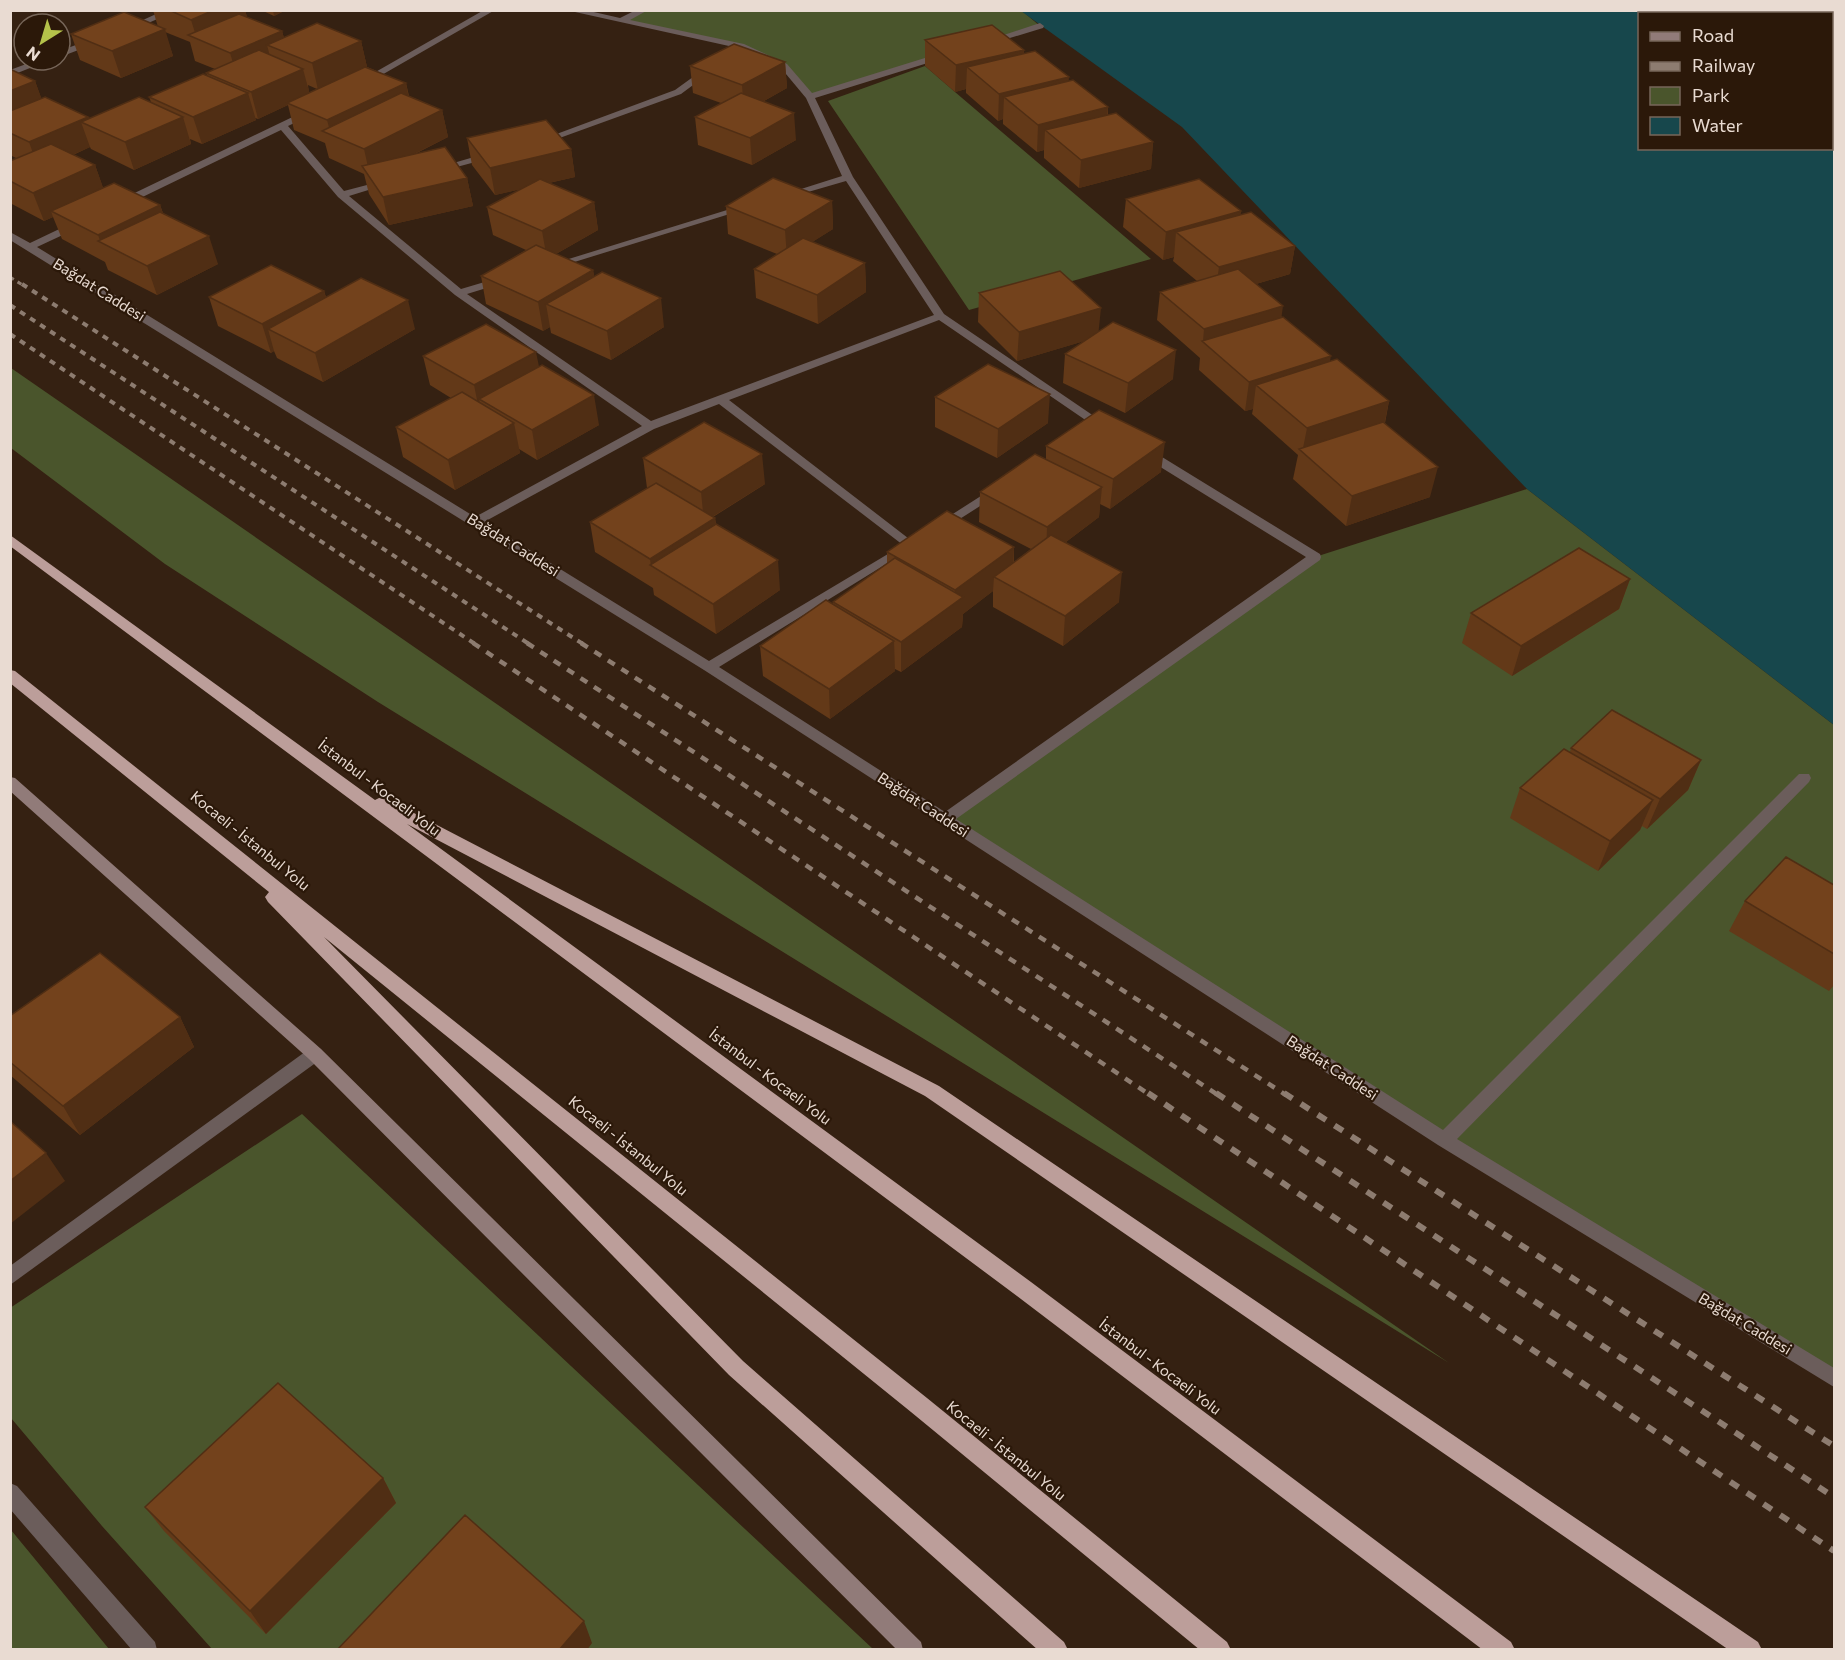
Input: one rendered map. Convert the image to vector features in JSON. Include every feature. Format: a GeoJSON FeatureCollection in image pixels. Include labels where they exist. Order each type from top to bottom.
{"type":"FeatureCollection","features":[{"type":"Feature","properties":{"kind":"highway","name":"İstanbul - Kocaeli Yolu"},"geometry":{"type":"LineString","coordinates":[[10,539],[1024,1289],[1503,1650]]}},
{"type":"Feature","properties":{"kind":"highway","name":"Kocaeli - İstanbul Yolu"},"geometry":{"type":"LineString","coordinates":[[10,675],[1219,1650]]}},
{"type":"Feature","properties":{"kind":"highway"},"geometry":{"type":"LineString","coordinates":[[335,779],[932,1091],[1750,1650]]}},
{"type":"Feature","properties":{"kind":"highway"},"geometry":{"type":"LineString","coordinates":[[221,843],[736,1368],[1056,1650]]}},
{"type":"Feature","properties":{"kind":"main road"},"geometry":{"type":"LineString","coordinates":[[10,782],[315,1054],[913,1650]]}},
{"type":"Feature","properties":{"kind":"street"},"geometry":{"type":"LineString","coordinates":[[122,30],[174,10]]}},
{"type":"Feature","properties":{"kind":"street"},"geometry":{"type":"LineString","coordinates":[[356,86],[491,10]]}},
{"type":"Feature","properties":{"kind":"street"},"geometry":{"type":"LineString","coordinates":[[570,10],[737,49],[784,66],[810,98],[848,177],[940,316],[1095,427],[1119,436]]}},
{"type":"Feature","properties":{"kind":"street"},"geometry":{"type":"LineString","coordinates":[[621,21],[644,10]]}},
{"type":"Feature","properties":{"kind":"street"},"geometry":{"type":"LineString","coordinates":[[974,46],[1040,26]]}},
{"type":"Feature","properties":{"kind":"street"},"geometry":{"type":"LineString","coordinates":[[72,49],[102,38]]}},
{"type":"Feature","properties":{"kind":"street"},"geometry":{"type":"LineString","coordinates":[[810,98],[952,53]]}},
{"type":"Feature","properties":{"kind":"street"},"geometry":{"type":"LineString","coordinates":[[534,143],[678,92],[714,66]]}},
{"type":"Feature","properties":{"kind":"street"},"geometry":{"type":"LineString","coordinates":[[114,207],[284,127],[315,110]]}},
{"type":"Feature","properties":{"kind":"street"},"geometry":{"type":"LineString","coordinates":[[284,127],[342,195],[459,293],[650,426]]}},
{"type":"Feature","properties":{"kind":"street"},"geometry":{"type":"LineString","coordinates":[[432,171],[500,152]]}},
{"type":"Feature","properties":{"kind":"street"},"geometry":{"type":"LineString","coordinates":[[768,201],[848,177]]}},
{"type":"Feature","properties":{"kind":"street"},"geometry":{"type":"LineString","coordinates":[[342,195],[399,180]]}},
{"type":"Feature","properties":{"kind":"street"},"geometry":{"type":"LineString","coordinates":[[539,269],[756,204]]}},
{"type":"Feature","properties":{"kind":"street"},"geometry":{"type":"LineString","coordinates":[[30,247],[93,217]]}},
{"type":"Feature","properties":{"kind":"street","name":"Bağdat Caddesi"},"geometry":{"type":"LineString","coordinates":[[10,235],[709,667],[1444,1140],[1834,1378]]}},
{"type":"Feature","properties":{"kind":"street"},"geometry":{"type":"LineString","coordinates":[[459,293],[516,276]]}},
{"type":"Feature","properties":{"kind":"street"},"geometry":{"type":"LineString","coordinates":[[476,521],[650,426],[940,316]]}},
{"type":"Feature","properties":{"kind":"street"},"geometry":{"type":"LineString","coordinates":[[720,399],[921,538]]}},
{"type":"Feature","properties":{"kind":"street"},"geometry":{"type":"LineString","coordinates":[[945,819],[1315,558],[1139,448]]}},
{"type":"Feature","properties":{"kind":"street"},"geometry":{"type":"LineString","coordinates":[[709,667],[1010,481]]}},
{"type":"Feature","properties":{"kind":"street"},"geometry":{"type":"LineString","coordinates":[[1444,1140],[1804,778]]}},
{"type":"Feature","properties":{"kind":"street"},"geometry":{"type":"LineString","coordinates":[[10,1277],[315,1054]]}},
{"type":"Feature","properties":{"kind":"street"},"geometry":{"type":"LineString","coordinates":[[10,1493],[147,1650]]}},
{"type":"Feature","properties":{"kind":"green space"},"geometry":{"type":"Polygon","coordinates":[[[644,10],[1021,10],[1040,26],[810,97],[784,66],[742,46],[621,21],[644,10]]]}},
{"type":"Feature","properties":{"kind":"green space"},"geometry":{"type":"Polygon","coordinates":[[[925,66],[1151,259],[969,310],[828,101],[925,66]]]}},
{"type":"Feature","properties":{"kind":"green space"},"geometry":{"type":"Polygon","coordinates":[[[11,368],[1449,1363],[378,702],[165,564],[11,448],[11,368]]]}},
{"type":"Feature","properties":{"kind":"green space"},"geometry":{"type":"Polygon","coordinates":[[[1527,489],[1834,725],[1834,1378],[1444,1140],[945,819],[1315,557],[1527,489]]]}},
{"type":"Feature","properties":{"kind":"green space"},"geometry":{"type":"Polygon","coordinates":[[[302,1114],[873,1649],[212,1649],[102,1526],[11,1418],[10,1308],[302,1114]]]}},
{"type":"Feature","properties":{"kind":"green space"},"geometry":{"type":"Polygon","coordinates":[[[11,1530],[109,1649],[11,1649],[11,1530]]]}},
{"type":"Feature","properties":{"kind":"water"},"geometry":{"type":"Polygon","coordinates":[[[1021,11],[1834,11],[1834,725],[1527,489],[1182,127],[1021,11]]]}},
{"type":"Feature","properties":{"kind":"building"},"geometry":{"type":"Polygon","coordinates":[[[169,10],[214,10],[191,20],[169,10]]]}},
{"type":"Feature","properties":{"kind":"building"},"geometry":{"type":"Polygon","coordinates":[[[124,12],[165,29],[112,51],[72,34],[124,12]]]}},
{"type":"Feature","properties":{"kind":"building"},"geometry":{"type":"Polygon","coordinates":[[[239,14],[282,31],[230,53],[188,35],[239,14]]]}},
{"type":"Feature","properties":{"kind":"building"},"geometry":{"type":"Polygon","coordinates":[[[317,23],[361,41],[312,63],[267,45],[317,23]]]}},
{"type":"Feature","properties":{"kind":"building"},"geometry":{"type":"Polygon","coordinates":[[[992,25],[1024,50],[956,65],[925,40],[992,25]]]}},
{"type":"Feature","properties":{"kind":"building"},"geometry":{"type":"Polygon","coordinates":[[[734,44],[785,62],[742,85],[690,66],[734,44]]]}},
{"type":"Feature","properties":{"kind":"building"},"geometry":{"type":"Polygon","coordinates":[[[259,50],[303,69],[251,92],[206,73],[259,50]]]}},
{"type":"Feature","properties":{"kind":"building"},"geometry":{"type":"Polygon","coordinates":[[[1035,51],[1069,77],[999,94],[967,67],[1035,51]]]}},
{"type":"Feature","properties":{"kind":"building"},"geometry":{"type":"Polygon","coordinates":[[[365,67],[406,83],[327,120],[287,103],[365,67]]]}},
{"type":"Feature","properties":{"kind":"building"},"geometry":{"type":"Polygon","coordinates":[[[10,69],[12,72],[35,81],[10,91],[10,69]]]}},
{"type":"Feature","properties":{"kind":"building"},"geometry":{"type":"Polygon","coordinates":[[[203,74],[248,93],[193,117],[149,97],[203,74]]]}},
{"type":"Feature","properties":{"kind":"building"},"geometry":{"type":"Polygon","coordinates":[[[1073,80],[1108,107],[1038,125],[1004,97],[1073,80]]]}},
{"type":"Feature","properties":{"kind":"building"},"geometry":{"type":"Polygon","coordinates":[[[401,93],[442,110],[364,149],[322,131],[401,93]]]}},
{"type":"Feature","properties":{"kind":"building"},"geometry":{"type":"Polygon","coordinates":[[[741,93],[794,113],[750,138],[695,117],[741,93]]]}},
{"type":"Feature","properties":{"kind":"building"},"geometry":{"type":"Polygon","coordinates":[[[45,97],[88,117],[29,142],[10,133],[10,111],[45,97]]]}},
{"type":"Feature","properties":{"kind":"building"},"geometry":{"type":"Polygon","coordinates":[[[139,97],[183,117],[125,142],[81,122],[139,97]]]}},
{"type":"Feature","properties":{"kind":"building"},"geometry":{"type":"Polygon","coordinates":[[[1116,113],[1153,142],[1081,160],[1045,130],[1116,113]]]}},
{"type":"Feature","properties":{"kind":"building"},"geometry":{"type":"Polygon","coordinates":[[[546,120],[571,149],[490,168],[467,138],[546,120]]]}},
{"type":"Feature","properties":{"kind":"building"},"geometry":{"type":"Polygon","coordinates":[[[51,144],[95,165],[33,193],[10,181],[10,161],[51,144]]]}},
{"type":"Feature","properties":{"kind":"building"},"geometry":{"type":"Polygon","coordinates":[[[445,147],[467,178],[383,197],[362,166],[445,147]]]}},
{"type":"Feature","properties":{"kind":"building"},"geometry":{"type":"Polygon","coordinates":[[[773,178],[832,201],[785,230],[726,206],[773,178]]]}},
{"type":"Feature","properties":{"kind":"building"},"geometry":{"type":"Polygon","coordinates":[[[540,179],[594,202],[542,231],[487,207],[540,179]]]}},
{"type":"Feature","properties":{"kind":"building"},"geometry":{"type":"Polygon","coordinates":[[[1199,179],[1241,211],[1166,232],[1126,199],[1199,179]]]}},
{"type":"Feature","properties":{"kind":"building"},"geometry":{"type":"Polygon","coordinates":[[[114,183],[160,205],[98,235],[51,211],[114,183]]]}},
{"type":"Feature","properties":{"kind":"building"},"geometry":{"type":"Polygon","coordinates":[[[160,212],[209,236],[147,266],[98,241],[160,212]]]}},
{"type":"Feature","properties":{"kind":"building"},"geometry":{"type":"Polygon","coordinates":[[[1251,212],[1295,246],[1219,267],[1176,232],[1251,212]]]}},
{"type":"Feature","properties":{"kind":"building"},"geometry":{"type":"Polygon","coordinates":[[[803,238],[865,263],[817,295],[754,269],[803,238]]]}},
{"type":"Feature","properties":{"kind":"building"},"geometry":{"type":"Polygon","coordinates":[[[536,245],[593,270],[538,302],[481,276],[536,245]]]}},
{"type":"Feature","properties":{"kind":"building"},"geometry":{"type":"Polygon","coordinates":[[[271,265],[324,291],[262,324],[209,297],[271,265]]]}},
{"type":"Feature","properties":{"kind":"building"},"geometry":{"type":"Polygon","coordinates":[[[1238,269],[1283,306],[1204,329],[1160,292],[1238,269]]]}},
{"type":"Feature","properties":{"kind":"building"},"geometry":{"type":"Polygon","coordinates":[[[1060,271],[1101,308],[1019,332],[979,293],[1060,271]]]}},
{"type":"Feature","properties":{"kind":"building"},"geometry":{"type":"Polygon","coordinates":[[[602,272],[661,298],[607,331],[546,304],[602,272]]]}},
{"type":"Feature","properties":{"kind":"building"},"geometry":{"type":"Polygon","coordinates":[[[361,278],[408,300],[315,353],[268,329],[361,278]]]}},
{"type":"Feature","properties":{"kind":"building"},"geometry":{"type":"Polygon","coordinates":[[[1283,317],[1331,356],[1249,382],[1202,341],[1283,317]]]}},
{"type":"Feature","properties":{"kind":"building"},"geometry":{"type":"Polygon","coordinates":[[[1113,322],[1176,350],[1128,383],[1065,354],[1113,322]]]}},
{"type":"Feature","properties":{"kind":"building"},"geometry":{"type":"Polygon","coordinates":[[[486,324],[536,352],[474,385],[423,356],[486,324]]]}},
{"type":"Feature","properties":{"kind":"building"},"geometry":{"type":"Polygon","coordinates":[[[1337,359],[1389,401],[1307,428],[1256,385],[1337,359]]]}},
{"type":"Feature","properties":{"kind":"building"},"geometry":{"type":"Polygon","coordinates":[[[988,364],[1050,394],[998,429],[935,397],[988,364]]]}},
{"type":"Feature","properties":{"kind":"building"},"geometry":{"type":"Polygon","coordinates":[[[542,365],[594,395],[532,430],[479,399],[542,365]]]}},
{"type":"Feature","properties":{"kind":"building"},"geometry":{"type":"Polygon","coordinates":[[[462,392],[514,423],[448,460],[396,427],[462,392]]]}},
{"type":"Feature","properties":{"kind":"building"},"geometry":{"type":"Polygon","coordinates":[[[1099,410],[1165,442],[1113,479],[1046,446],[1099,410]]]}},
{"type":"Feature","properties":{"kind":"building"},"geometry":{"type":"Polygon","coordinates":[[[704,422],[762,454],[701,492],[643,458],[704,422]]]}},
{"type":"Feature","properties":{"kind":"building"},"geometry":{"type":"Polygon","coordinates":[[[1383,422],[1438,467],[1352,496],[1299,449],[1383,422]]]}},
{"type":"Feature","properties":{"kind":"building"},"geometry":{"type":"Polygon","coordinates":[[[1035,454],[1102,487],[1047,527],[980,492],[1035,454]]]}},
{"type":"Feature","properties":{"kind":"building"},"geometry":{"type":"Polygon","coordinates":[[[656,483],[715,518],[650,559],[590,522],[656,483]]]}},
{"type":"Feature","properties":{"kind":"building"},"geometry":{"type":"Polygon","coordinates":[[[947,511],[1014,547],[955,590],[887,552],[947,511]]]}},
{"type":"Feature","properties":{"kind":"building"},"geometry":{"type":"Polygon","coordinates":[[[716,524],[778,560],[713,604],[650,565],[716,524]]]}},
{"type":"Feature","properties":{"kind":"building"},"geometry":{"type":"Polygon","coordinates":[[[1051,535],[1122,572],[1065,616],[994,577],[1051,535]]]}},
{"type":"Feature","properties":{"kind":"building"},"geometry":{"type":"Polygon","coordinates":[[[1579,548],[1630,579],[1521,646],[1471,613],[1579,548]]]}},
{"type":"Feature","properties":{"kind":"building"},"geometry":{"type":"Polygon","coordinates":[[[895,558],[963,597],[901,642],[833,602],[895,558]]]}},
{"type":"Feature","properties":{"kind":"building"},"geometry":{"type":"Polygon","coordinates":[[[826,600],[894,641],[829,689],[760,646],[826,600]]]}},
{"type":"Feature","properties":{"kind":"building"},"geometry":{"type":"Polygon","coordinates":[[[1612,710],[1701,760],[1660,799],[1571,748],[1612,710]]]}},
{"type":"Feature","properties":{"kind":"building"},"geometry":{"type":"Polygon","coordinates":[[[1564,749],[1653,800],[1610,841],[1520,788],[1564,749]]]}},
{"type":"Feature","properties":{"kind":"building"},"geometry":{"type":"Polygon","coordinates":[[[1786,857],[1834,885],[1834,954],[1745,901],[1786,857]]]}},
{"type":"Feature","properties":{"kind":"building"},"geometry":{"type":"Polygon","coordinates":[[[100,953],[180,1017],[63,1106],[10,1062],[10,1016],[100,953]]]}},
{"type":"Feature","properties":{"kind":"building"},"geometry":{"type":"Polygon","coordinates":[[[10,1121],[46,1153],[10,1181],[10,1121]]]}},
{"type":"Feature","properties":{"kind":"building"},"geometry":{"type":"Polygon","coordinates":[[[278,1383],[383,1478],[250,1611],[145,1507],[278,1383]]]}},
{"type":"Feature","properties":{"kind":"building"},"geometry":{"type":"Polygon","coordinates":[[[465,1515],[584,1621],[559,1650],[337,1650],[465,1515]]]}},
{"type":"Feature","properties":{"kind":"railway"},"geometry":{"type":"LineString","coordinates":[[10,277],[24,286]]}},
{"type":"Feature","properties":{"kind":"railway"},"geometry":{"type":"LineString","coordinates":[[22,284],[583,644]]}},
{"type":"Feature","properties":{"kind":"railway"},"geometry":{"type":"LineString","coordinates":[[10,305],[529,644]]}},
{"type":"Feature","properties":{"kind":"railway"},"geometry":{"type":"LineString","coordinates":[[10,334],[475,644]]}},
{"type":"Feature","properties":{"kind":"railway"},"geometry":{"type":"LineString","coordinates":[[473,643],[1150,1095]]}},
{"type":"Feature","properties":{"kind":"railway"},"geometry":{"type":"LineString","coordinates":[[527,643],[1218,1095]]}},
{"type":"Feature","properties":{"kind":"railway"},"geometry":{"type":"LineString","coordinates":[[581,643],[1286,1095]]}},
{"type":"Feature","properties":{"kind":"railway"},"geometry":{"type":"LineString","coordinates":[[1148,1093],[1834,1551]]}},
{"type":"Feature","properties":{"kind":"railway"},"geometry":{"type":"LineString","coordinates":[[1216,1093],[1834,1497]]}},
{"type":"Feature","properties":{"kind":"railway"},"geometry":{"type":"LineString","coordinates":[[1284,1093],[1834,1446]]}}]}
